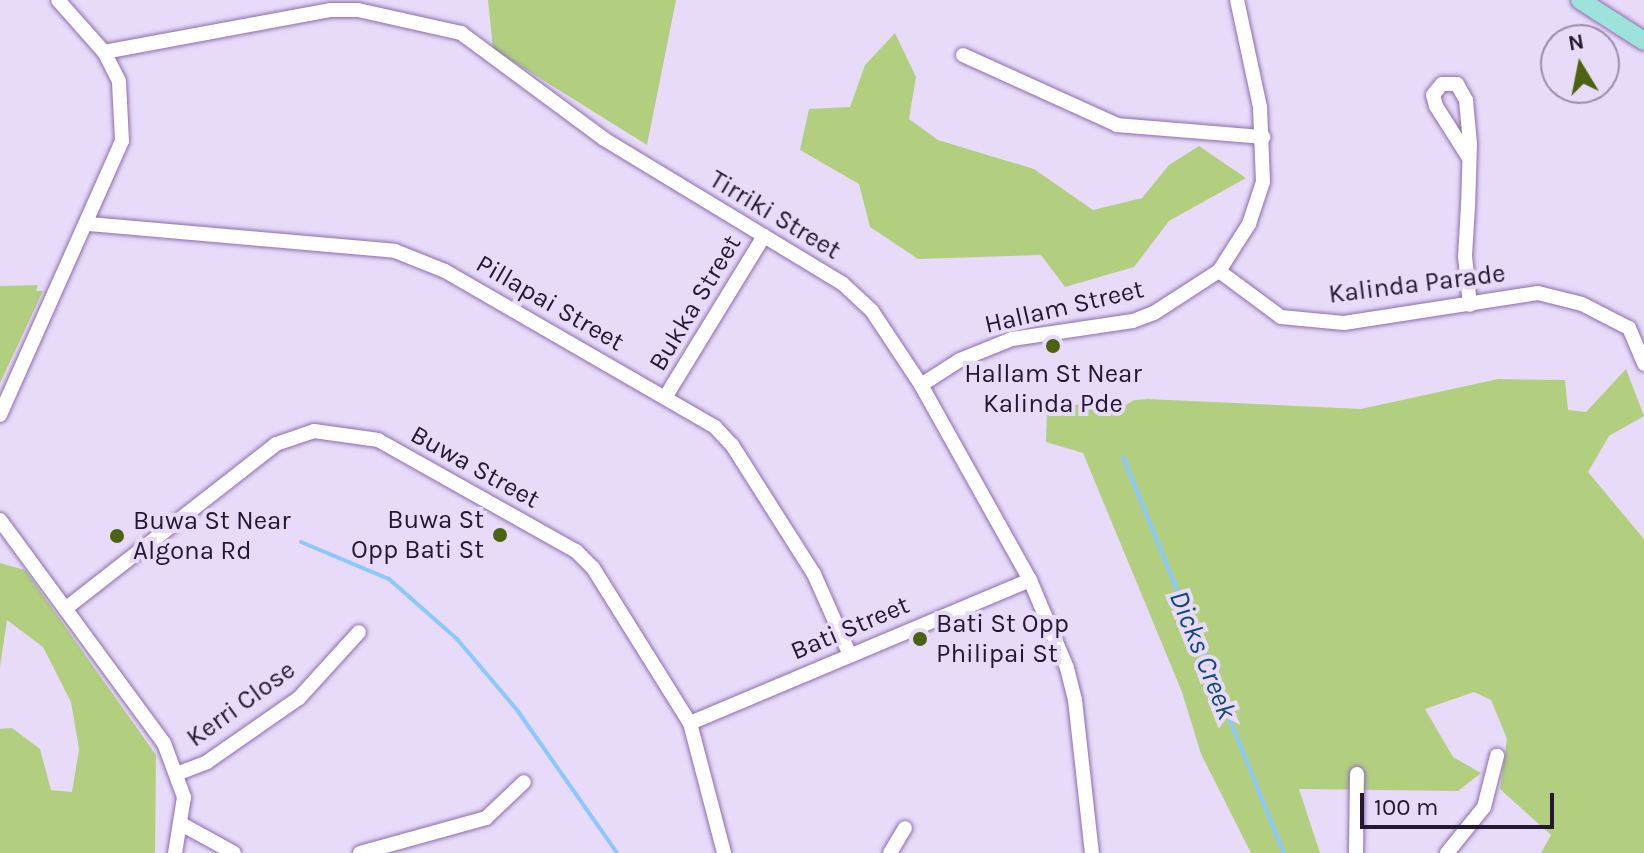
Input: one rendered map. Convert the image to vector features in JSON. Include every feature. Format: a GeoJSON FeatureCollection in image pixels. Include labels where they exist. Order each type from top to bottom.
{"type":"FeatureCollection","features":[{"type":"Feature","properties":{"kind":"main road"},"geometry":{"type":"LineString","coordinates":[[1580,0],[1644,41]]}},
{"type":"Feature","properties":{"kind":"street"},"geometry":{"type":"LineString","coordinates":[[0,415],[118,156],[123,126],[123,96],[104,52],[58,0]]}},
{"type":"Feature","properties":{"kind":"street","name":"Hallam Street"},"geometry":{"type":"LineString","coordinates":[[921,385],[960,360],[1012,339],[1133,321],[1154,313],[1219,271],[1257,203],[1264,137],[1237,0]]}},
{"type":"Feature","properties":{"kind":"street","name":"Tirriki Street"},"geometry":{"type":"LineString","coordinates":[[104,52],[330,5],[470,36],[604,139],[858,297],[921,385],[1030,580],[1067,668],[1075,700],[1092,853]]}},
{"type":"Feature","properties":{"kind":"street"},"geometry":{"type":"LineString","coordinates":[[963,55],[1117,125],[1264,137]]}},
{"type":"Feature","properties":{"kind":"street"},"geometry":{"type":"LineString","coordinates":[[1469,158],[1436,106],[1433,95],[1442,84],[1463,90],[1469,158],[1465,256],[1470,305]]}},
{"type":"Feature","properties":{"kind":"street","name":"Pillapai Street"},"geometry":{"type":"LineString","coordinates":[[89,224],[395,251],[420,259],[666,396],[715,427],[732,445],[814,574],[849,653]]}},
{"type":"Feature","properties":{"kind":"street","name":"Bukka Street"},"geometry":{"type":"LineString","coordinates":[[666,396],[764,236]]}},
{"type":"Feature","properties":{"kind":"street","name":"Kalinda Parade"},"geometry":{"type":"LineString","coordinates":[[1219,271],[1281,317],[1344,323],[1538,293],[1582,304],[1636,329],[1644,364]]}},
{"type":"Feature","properties":{"kind":"street","name":"Buwa Street"},"geometry":{"type":"LineString","coordinates":[[65,609],[276,444],[314,431],[362,435],[576,551],[607,587],[690,723],[724,853]]}},
{"type":"Feature","properties":{"kind":"street"},"geometry":{"type":"LineString","coordinates":[[2,528],[164,743],[179,773],[183,825],[175,853]]}},
{"type":"Feature","properties":{"kind":"street","name":"Bati Street"},"geometry":{"type":"LineString","coordinates":[[690,723],[849,653],[1030,580]]}},
{"type":"Feature","properties":{"kind":"street","name":"Kerri Close"},"geometry":{"type":"LineString","coordinates":[[179,773],[207,762],[299,698],[359,632]]}},
{"type":"Feature","properties":{"kind":"street"},"geometry":{"type":"LineString","coordinates":[[1447,853],[1484,807],[1497,756]]}},
{"type":"Feature","properties":{"kind":"street"},"geometry":{"type":"LineString","coordinates":[[1356,853],[1357,774]]}},
{"type":"Feature","properties":{"kind":"street"},"geometry":{"type":"LineString","coordinates":[[360,853],[486,818],[524,782]]}},
{"type":"Feature","properties":{"kind":"street"},"geometry":{"type":"LineString","coordinates":[[183,825],[234,853]]}},
{"type":"Feature","properties":{"kind":"street"},"geometry":{"type":"LineString","coordinates":[[890,853],[905,828]]}},
{"type":"Feature","properties":{"kind":"green space"},"geometry":{"type":"Polygon","coordinates":[[[488,0],[676,0],[647,145],[493,49],[488,0]]]}},
{"type":"Feature","properties":{"kind":"green space"},"geometry":{"type":"Polygon","coordinates":[[[895,33],[916,77],[909,119],[938,140],[1034,169],[1093,210],[1142,198],[1169,165],[1199,146],[1246,178],[1169,221],[1134,267],[1065,287],[1041,255],[918,259],[870,227],[859,184],[800,150],[809,109],[850,107],[865,65],[895,33]]]}},
{"type":"Feature","properties":{"kind":"green space"},"geometry":{"type":"Polygon","coordinates":[[[38,285],[36,291],[43,291],[0,383],[0,286],[38,285]]]}},
{"type":"Feature","properties":{"kind":"green space"},"geometry":{"type":"Polygon","coordinates":[[[1626,369],[1644,416],[1609,436],[1588,472],[1644,539],[1644,853],[1541,853],[1551,835],[1500,789],[1507,739],[1491,700],[1474,692],[1425,709],[1453,757],[1481,773],[1458,791],[1299,789],[1320,853],[1251,853],[1201,754],[1182,692],[1083,453],[1046,442],[1047,407],[1148,399],[1361,409],[1498,379],[1565,380],[1568,410],[1586,412],[1626,369]]]}},
{"type":"Feature","properties":{"kind":"green space"},"geometry":{"type":"Polygon","coordinates":[[[0,563],[25,570],[156,755],[155,853],[0,853],[0,729],[12,728],[40,749],[51,790],[72,792],[79,749],[71,702],[43,647],[7,620],[0,667],[0,563]]]}},
{"type":"Feature","properties":{"kind":"waterway","name":"Dicks Creek"},"geometry":{"type":"LineString","coordinates":[[1123,457],[1284,853]]}},
{"type":"Feature","properties":{"kind":"waterway"},"geometry":{"type":"LineString","coordinates":[[301,542],[389,579],[457,639],[517,710],[617,853]]}},
{"type":"Feature","properties":{"kind":"place","name":"Hallam St Near Kalinda Pde"},"geometry":{"type":"Point","coordinates":[1053,346]}},
{"type":"Feature","properties":{"kind":"place","name":"Buwa St Opp Bati St"},"geometry":{"type":"Point","coordinates":[500,535]}},
{"type":"Feature","properties":{"kind":"place","name":"Buwa St Near Algona Rd"},"geometry":{"type":"Point","coordinates":[117,536]}},
{"type":"Feature","properties":{"kind":"place","name":"Bati St Opp Philipai St"},"geometry":{"type":"Point","coordinates":[920,639]}}]}
